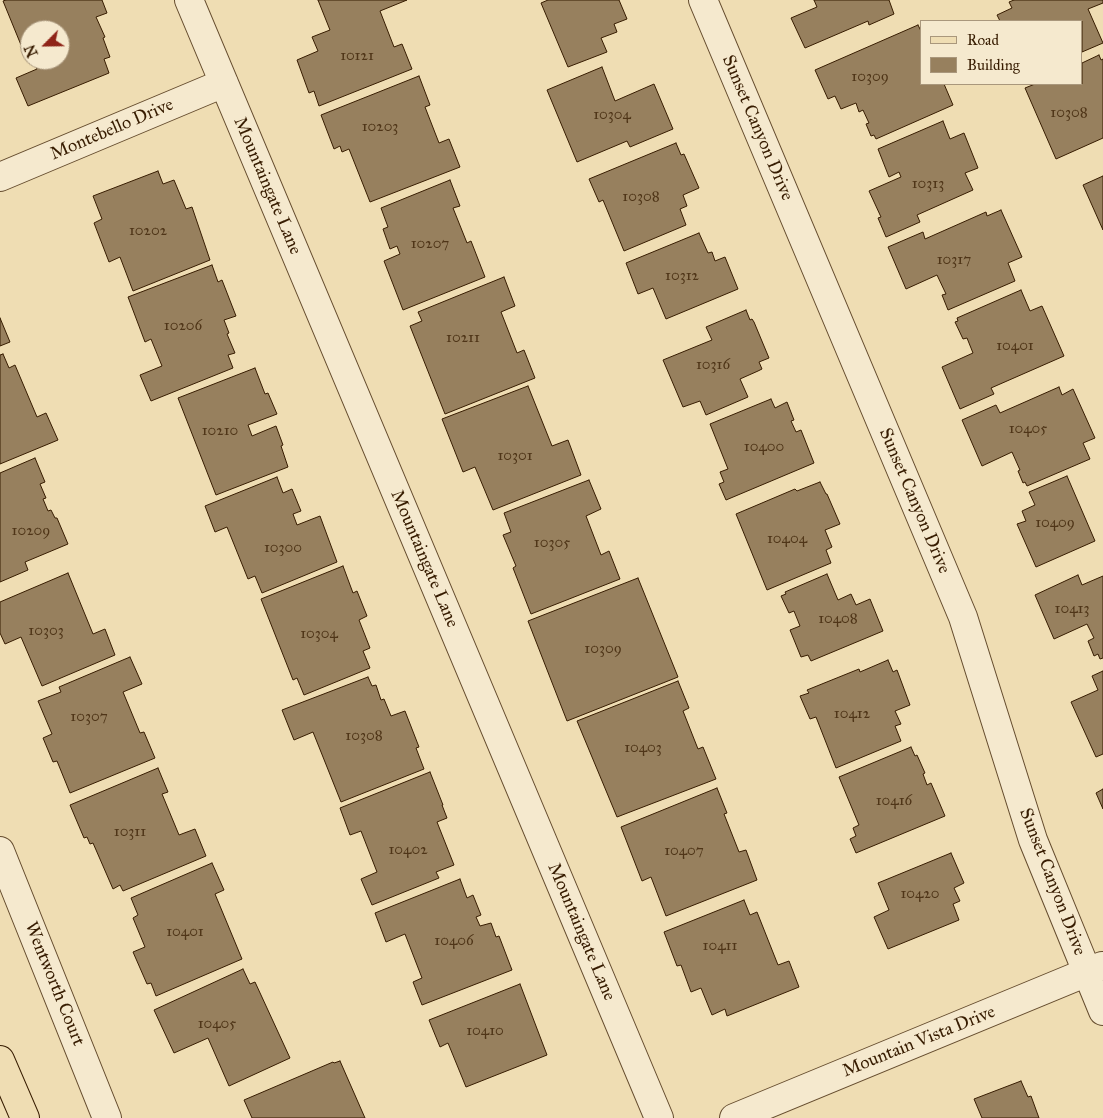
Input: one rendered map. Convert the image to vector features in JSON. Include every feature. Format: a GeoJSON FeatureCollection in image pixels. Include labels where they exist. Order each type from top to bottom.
{"type":"FeatureCollection","features":[{"type":"Feature","properties":{"kind":"main road"},"geometry":{"type":"LineString","coordinates":[[0,1060],[24,1118]]}},
{"type":"Feature","properties":{"kind":"street","name":"Mountaingate Lane"},"geometry":{"type":"LineString","coordinates":[[189,0],[659,1118]]}},
{"type":"Feature","properties":{"kind":"street","name":"Sunset Canyon Drive"},"geometry":{"type":"LineString","coordinates":[[703,0],[963,617],[1033,840],[1095,969],[1103,1011]]}},
{"type":"Feature","properties":{"kind":"street","name":"Montebello Drive"},"geometry":{"type":"LineString","coordinates":[[0,177],[224,83]]}},
{"type":"Feature","properties":{"kind":"street","name":"Wentworth Court"},"geometry":{"type":"LineString","coordinates":[[0,851],[107,1118]]}},
{"type":"Feature","properties":{"kind":"street","name":"Mountain Vista Drive"},"geometry":{"type":"LineString","coordinates":[[734,1118],[1095,969]]}},
{"type":"Feature","properties":{"kind":"building"},"geometry":{"type":"Polygon","coordinates":[[[102,0],[107,13],[96,17],[105,37],[103,38],[110,57],[104,59],[109,73],[28,106],[16,78],[35,70],[70,70],[70,20],[20,20],[20,43],[3,1],[102,0]]]}},
{"type":"Feature","properties":{"kind":"building"},"geometry":{"type":"Polygon","coordinates":[[[318,0],[407,0],[380,11],[394,47],[402,44],[412,69],[319,106],[314,91],[309,93],[297,60],[318,51],[312,37],[330,30],[318,0]]]}},
{"type":"Feature","properties":{"kind":"building"},"geometry":{"type":"Polygon","coordinates":[[[548,0],[619,0],[627,19],[614,24],[617,32],[601,38],[607,52],[568,67],[541,3],[548,0]]]}},
{"type":"Feature","properties":{"kind":"building"},"geometry":{"type":"Polygon","coordinates":[[[814,0],[889,0],[894,14],[869,25],[868,21],[805,48],[791,18],[817,7],[814,0]]]}},
{"type":"Feature","properties":{"kind":"building"},"geometry":{"type":"Polygon","coordinates":[[[1014,0],[1103,0],[1103,3],[1088,9],[1103,43],[1083,52],[1083,20],[1000,20],[997,15],[1012,8],[1009,2],[1014,0]]]}},
{"type":"Feature","properties":{"kind":"building"},"geometry":{"type":"Polygon","coordinates":[[[918,25],[920,29],[920,85],[944,85],[953,105],[876,139],[874,135],[871,136],[866,124],[869,123],[863,110],[859,112],[856,103],[841,109],[835,96],[828,99],[815,70],[918,25]]]}},
{"type":"Feature","properties":{"kind":"building"},"geometry":{"type":"Polygon","coordinates":[[[1099,55],[1101,60],[1103,59],[1103,138],[1056,159],[1025,88],[1032,85],[1083,85],[1083,63],[1099,55]]]}},
{"type":"Feature","properties":{"kind":"building"},"geometry":{"type":"Polygon","coordinates":[[[602,67],[615,101],[654,84],[673,129],[630,147],[627,141],[577,162],[547,90],[602,67]]]}},
{"type":"Feature","properties":{"kind":"building"},"geometry":{"type":"Polygon","coordinates":[[[419,76],[430,105],[425,107],[439,143],[449,139],[460,167],[370,202],[349,149],[342,152],[340,146],[334,149],[321,115],[419,76]]]}},
{"type":"Feature","properties":{"kind":"building"},"geometry":{"type":"Polygon","coordinates":[[[943,121],[950,139],[964,133],[978,168],[965,173],[973,190],[917,215],[920,222],[886,237],[878,218],[881,217],[869,191],[901,177],[899,172],[889,177],[878,149],[943,121]]]}},
{"type":"Feature","properties":{"kind":"building"},"geometry":{"type":"Polygon","coordinates":[[[676,143],[681,155],[684,154],[699,188],[683,195],[687,206],[680,209],[686,225],[624,251],[603,200],[599,202],[589,179],[676,143]]]}},
{"type":"Feature","properties":{"kind":"building"},"geometry":{"type":"Polygon","coordinates":[[[158,171],[163,184],[174,180],[186,209],[192,207],[210,260],[133,291],[120,257],[109,262],[94,223],[102,219],[93,196],[158,171]]]}},
{"type":"Feature","properties":{"kind":"building"},"geometry":{"type":"Polygon","coordinates":[[[1103,176],[1103,230],[1083,185],[1103,176]]]}},
{"type":"Feature","properties":{"kind":"building"},"geometry":{"type":"Polygon","coordinates":[[[450,180],[460,206],[453,208],[467,243],[471,241],[485,277],[403,310],[384,261],[400,254],[397,246],[390,249],[383,229],[388,227],[381,208],[450,180]]]}},
{"type":"Feature","properties":{"kind":"building"},"geometry":{"type":"Polygon","coordinates":[[[1001,210],[1022,257],[1008,263],[1015,281],[948,310],[942,295],[946,294],[937,275],[906,289],[888,247],[923,232],[925,239],[986,212],[987,216],[1001,210]]]}},
{"type":"Feature","properties":{"kind":"building"},"geometry":{"type":"Polygon","coordinates":[[[699,233],[708,253],[712,252],[715,261],[725,257],[738,289],[666,319],[653,288],[638,294],[626,263],[699,233]]]}},
{"type":"Feature","properties":{"kind":"building"},"geometry":{"type":"Polygon","coordinates":[[[212,265],[218,282],[222,280],[236,316],[224,320],[229,333],[227,334],[235,353],[228,355],[233,368],[151,401],[140,375],[162,366],[151,339],[145,342],[128,297],[212,265]]]}},
{"type":"Feature","properties":{"kind":"building"},"geometry":{"type":"Polygon","coordinates":[[[504,277],[515,306],[501,312],[517,353],[524,350],[535,378],[445,414],[410,326],[422,321],[418,312],[504,277]]]}},
{"type":"Feature","properties":{"kind":"building"},"geometry":{"type":"Polygon","coordinates":[[[1021,290],[1030,311],[1042,306],[1064,356],[991,388],[994,394],[960,409],[942,367],[973,353],[967,338],[963,339],[955,322],[958,321],[957,318],[1021,290]]]}},
{"type":"Feature","properties":{"kind":"building"},"geometry":{"type":"Polygon","coordinates":[[[746,310],[750,320],[752,319],[754,322],[769,358],[759,362],[762,369],[740,379],[748,397],[706,415],[700,401],[683,407],[663,360],[712,340],[706,327],[746,310]]]}},
{"type":"Feature","properties":{"kind":"building"},"geometry":{"type":"Polygon","coordinates":[[[0,318],[10,342],[0,346],[0,318]]]}},
{"type":"Feature","properties":{"kind":"building"},"geometry":{"type":"Polygon","coordinates":[[[3,354],[9,368],[15,365],[37,417],[46,413],[58,440],[0,464],[0,355],[3,354]]]}},
{"type":"Feature","properties":{"kind":"building"},"geometry":{"type":"Polygon","coordinates":[[[255,368],[265,394],[268,393],[277,414],[248,425],[252,436],[276,426],[288,467],[216,495],[178,398],[255,368]]]}},
{"type":"Feature","properties":{"kind":"building"},"geometry":{"type":"Polygon","coordinates":[[[528,386],[552,446],[568,440],[581,475],[493,510],[475,467],[463,472],[442,419],[528,386]]]}},
{"type":"Feature","properties":{"kind":"building"},"geometry":{"type":"Polygon","coordinates":[[[1059,387],[1062,395],[1073,389],[1095,438],[1083,443],[1090,459],[1027,486],[1025,482],[1023,483],[1018,471],[1020,470],[1012,452],[982,466],[962,420],[996,405],[1000,413],[1059,387]]]}},
{"type":"Feature","properties":{"kind":"building"},"geometry":{"type":"Polygon","coordinates":[[[771,399],[775,408],[787,402],[794,420],[791,421],[796,432],[801,430],[814,463],[726,500],[719,484],[724,482],[720,472],[728,469],[710,424],[771,399]]]}},
{"type":"Feature","properties":{"kind":"building"},"geometry":{"type":"Polygon","coordinates":[[[35,458],[45,482],[40,484],[46,498],[43,499],[48,511],[51,510],[55,518],[57,518],[68,544],[25,562],[28,570],[0,582],[0,473],[35,458]]]}},
{"type":"Feature","properties":{"kind":"building"},"geometry":{"type":"Polygon","coordinates":[[[1067,476],[1095,541],[1036,567],[1017,524],[1026,521],[1022,511],[1035,505],[1029,492],[1067,476]]]}},
{"type":"Feature","properties":{"kind":"building"},"geometry":{"type":"Polygon","coordinates":[[[277,477],[283,493],[292,489],[301,511],[293,514],[297,525],[320,516],[337,562],[262,593],[255,576],[248,579],[227,527],[215,532],[205,506],[277,477]]]}},
{"type":"Feature","properties":{"kind":"building"},"geometry":{"type":"Polygon","coordinates":[[[589,480],[601,509],[586,516],[601,555],[609,551],[620,579],[531,614],[513,568],[516,566],[503,535],[511,532],[504,513],[589,480]]]}},
{"type":"Feature","properties":{"kind":"building"},"geometry":{"type":"Polygon","coordinates":[[[820,482],[840,524],[825,530],[832,547],[826,550],[831,563],[767,590],[736,514],[795,489],[797,491],[820,482]]]}},
{"type":"Feature","properties":{"kind":"building"},"geometry":{"type":"Polygon","coordinates":[[[343,566],[353,593],[357,591],[367,616],[359,620],[370,648],[363,651],[370,668],[304,695],[297,678],[293,680],[261,599],[343,566]]]}},
{"type":"Feature","properties":{"kind":"building"},"geometry":{"type":"Polygon","coordinates":[[[68,573],[93,634],[105,629],[115,655],[42,686],[21,637],[5,644],[0,633],[0,602],[68,573]]]}},
{"type":"Feature","properties":{"kind":"building"},"geometry":{"type":"Polygon","coordinates":[[[827,574],[838,600],[851,594],[856,605],[870,599],[883,631],[811,661],[808,655],[801,657],[790,630],[800,626],[794,611],[789,613],[781,596],[786,594],[785,592],[827,574]]]}},
{"type":"Feature","properties":{"kind":"building"},"geometry":{"type":"Polygon","coordinates":[[[1078,575],[1082,585],[1103,576],[1103,658],[1100,659],[1098,654],[1094,656],[1088,641],[1094,638],[1087,624],[1054,639],[1035,595],[1078,575]]]}},
{"type":"Feature","properties":{"kind":"building"},"geometry":{"type":"Polygon","coordinates":[[[638,578],[678,677],[567,721],[528,621],[638,578]]]}},
{"type":"Feature","properties":{"kind":"building"},"geometry":{"type":"Polygon","coordinates":[[[130,657],[142,684],[123,692],[140,733],[144,732],[155,758],[70,793],[57,761],[53,762],[43,738],[52,734],[38,701],[61,692],[59,687],[130,657]]]}},
{"type":"Feature","properties":{"kind":"building"},"geometry":{"type":"Polygon","coordinates":[[[888,660],[893,672],[897,670],[910,705],[895,711],[901,724],[895,726],[901,741],[836,768],[816,717],[810,719],[800,696],[809,693],[807,690],[859,669],[860,672],[888,660]]]}},
{"type":"Feature","properties":{"kind":"building"},"geometry":{"type":"Polygon","coordinates":[[[1103,671],[1103,754],[1096,757],[1071,702],[1098,690],[1092,676],[1103,671]]]}},
{"type":"Feature","properties":{"kind":"building"},"geometry":{"type":"Polygon","coordinates":[[[368,677],[372,686],[376,685],[381,700],[384,699],[391,716],[405,711],[419,747],[416,748],[424,769],[341,802],[313,732],[294,740],[282,710],[368,677]]]}},
{"type":"Feature","properties":{"kind":"building"},"geometry":{"type":"Polygon","coordinates":[[[678,681],[689,708],[683,711],[698,749],[703,747],[716,779],[617,817],[577,721],[678,681]]]}},
{"type":"Feature","properties":{"kind":"building"},"geometry":{"type":"Polygon","coordinates":[[[911,747],[925,773],[923,774],[927,785],[931,783],[945,816],[856,853],[850,839],[856,836],[853,828],[859,825],[839,777],[911,747]]]}},
{"type":"Feature","properties":{"kind":"building"},"geometry":{"type":"Polygon","coordinates":[[[158,768],[168,792],[162,794],[179,835],[195,829],[206,856],[123,891],[120,885],[113,889],[93,843],[90,844],[87,837],[84,838],[70,805],[158,768]]]}},
{"type":"Feature","properties":{"kind":"building"},"geometry":{"type":"Polygon","coordinates":[[[430,772],[447,818],[437,822],[454,865],[436,872],[439,878],[372,905],[361,879],[377,872],[361,831],[350,835],[340,808],[430,772]]]}},
{"type":"Feature","properties":{"kind":"building"},"geometry":{"type":"Polygon","coordinates":[[[717,788],[727,813],[724,814],[739,852],[746,850],[757,880],[666,916],[651,877],[642,881],[621,827],[717,788]]]}},
{"type":"Feature","properties":{"kind":"building"},"geometry":{"type":"Polygon","coordinates":[[[1103,789],[1103,809],[1096,793],[1103,789]]]}},
{"type":"Feature","properties":{"kind":"building"},"geometry":{"type":"Polygon","coordinates":[[[951,853],[964,883],[954,888],[960,901],[953,904],[959,920],[888,949],[874,917],[889,910],[878,883],[951,853]]]}},
{"type":"Feature","properties":{"kind":"building"},"geometry":{"type":"Polygon","coordinates":[[[212,863],[224,890],[215,894],[242,959],[156,996],[151,983],[147,984],[133,952],[145,947],[133,918],[138,915],[131,898],[212,863]]]}},
{"type":"Feature","properties":{"kind":"building"},"geometry":{"type":"Polygon","coordinates":[[[460,879],[467,898],[473,895],[481,915],[476,917],[480,926],[491,923],[496,937],[499,936],[512,970],[422,1005],[413,982],[422,978],[405,934],[386,942],[375,913],[460,879]]]}},
{"type":"Feature","properties":{"kind":"building"},"geometry":{"type":"Polygon","coordinates":[[[744,900],[750,915],[757,912],[778,965],[789,961],[799,987],[727,1016],[725,1009],[712,1015],[701,988],[691,992],[681,965],[677,966],[664,932],[744,900]]]}},
{"type":"Feature","properties":{"kind":"building"},"geometry":{"type":"Polygon","coordinates":[[[243,969],[250,984],[255,982],[290,1058],[229,1086],[208,1038],[174,1053],[154,1010],[243,969]]]}},
{"type":"Feature","properties":{"kind":"building"},"geometry":{"type":"Polygon","coordinates":[[[520,984],[547,1055],[466,1087],[448,1043],[440,1047],[429,1020],[520,984]]]}},
{"type":"Feature","properties":{"kind":"building"},"geometry":{"type":"Polygon","coordinates":[[[340,1061],[365,1118],[252,1118],[244,1100],[333,1062],[340,1061]]]}},
{"type":"Feature","properties":{"kind":"building"},"geometry":{"type":"Polygon","coordinates":[[[1021,1081],[1028,1097],[1031,1096],[1039,1118],[982,1118],[974,1099],[1021,1081]]]}}]}
